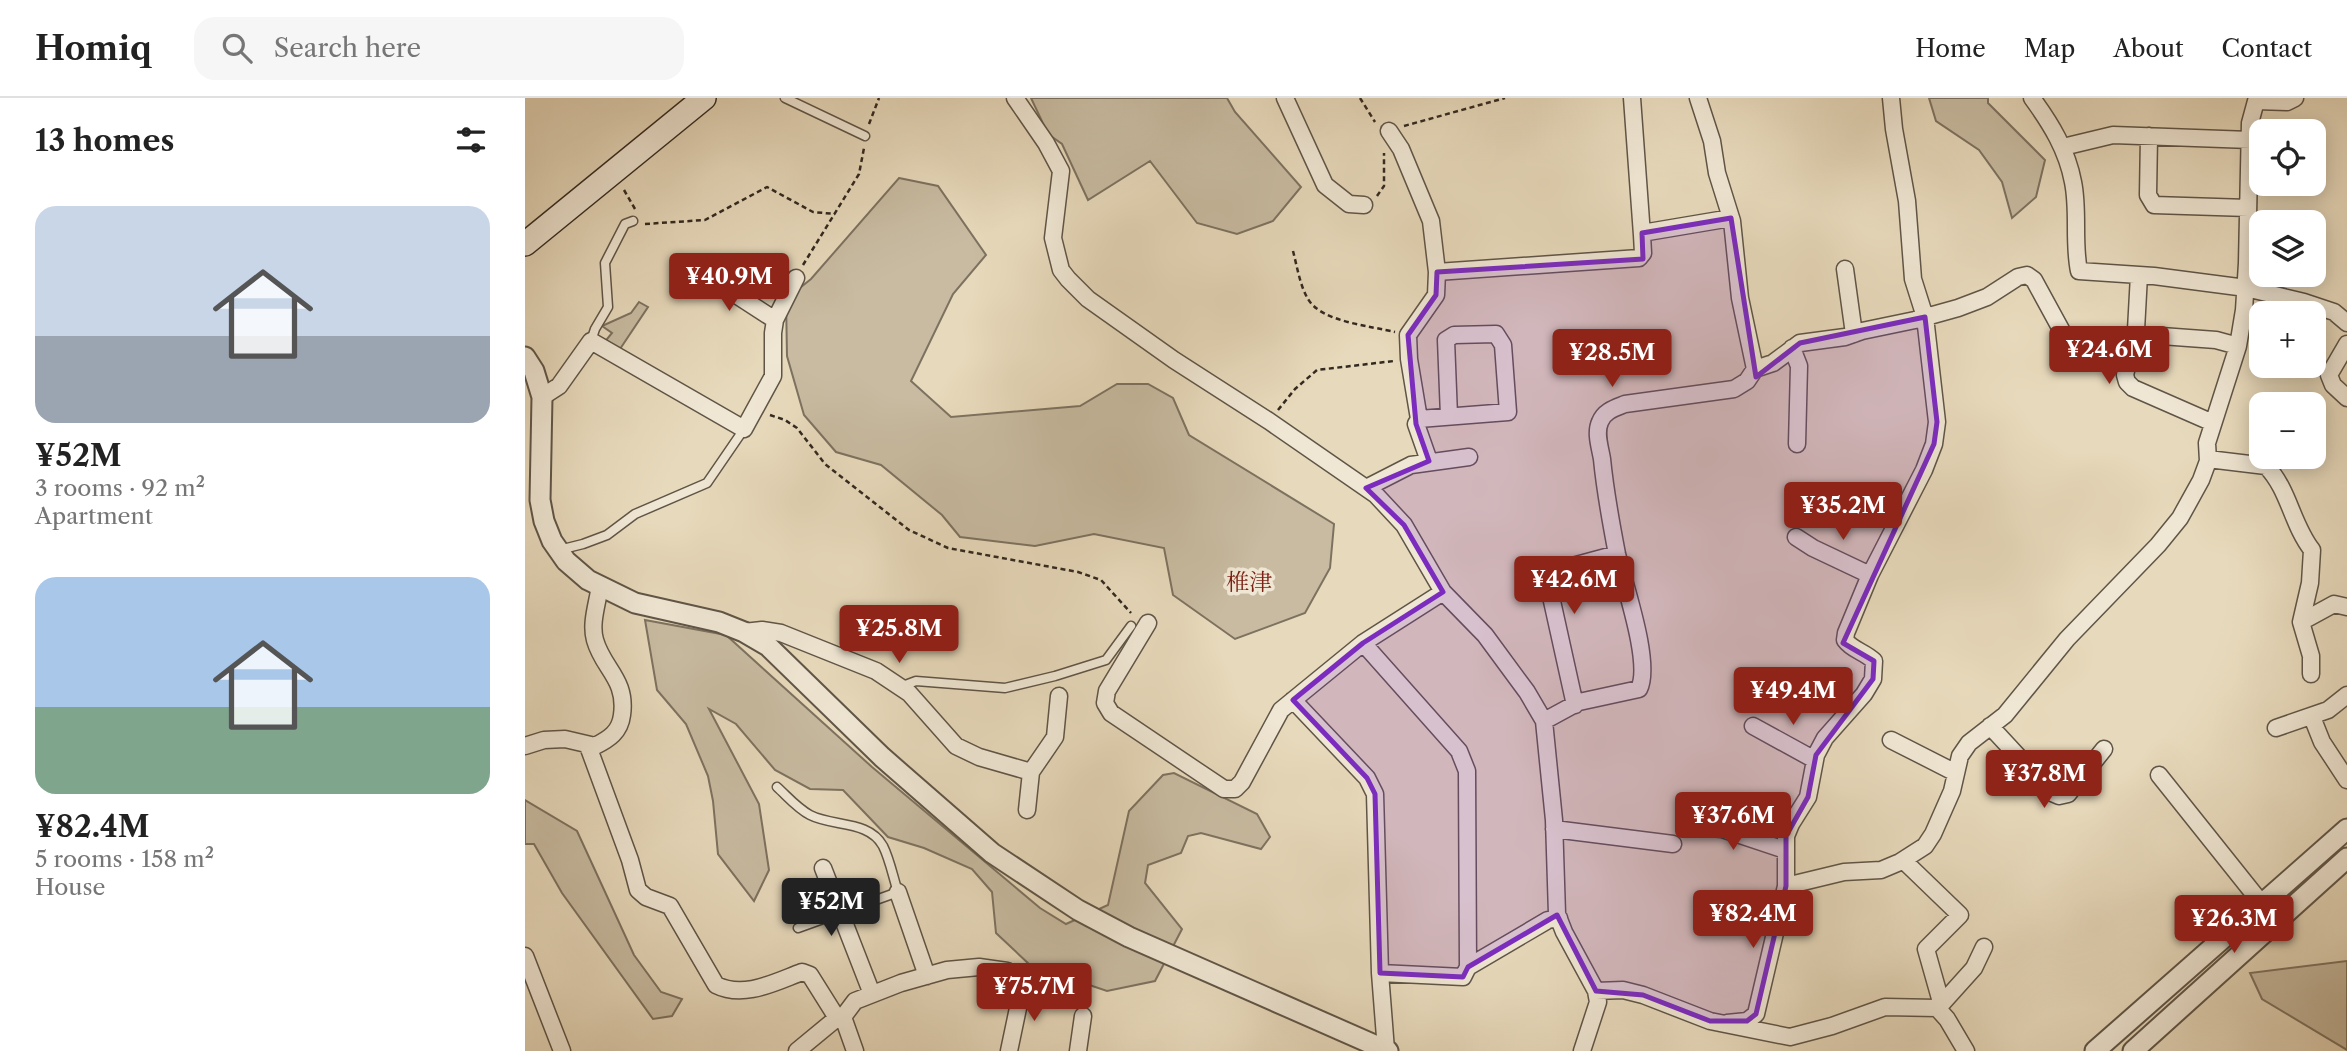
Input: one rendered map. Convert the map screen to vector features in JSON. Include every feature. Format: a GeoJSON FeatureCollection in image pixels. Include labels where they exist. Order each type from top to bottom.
{"type":"FeatureCollection","features":[{"type":"Feature","properties":{"kind":"main road"},"geometry":{"type":"LineString","coordinates":[[525,244],[704,98]]}},
{"type":"Feature","properties":{"kind":"street"},"geometry":{"type":"LineString","coordinates":[[1015,98],[1046,143],[1061,171],[1053,238],[1061,270],[1068,279],[1088,299],[1174,360],[1376,495],[1404,525],[1443,592],[1485,635],[1527,692],[1543,721],[1554,829],[1559,918],[1596,991],[1598,1002],[1582,1051]]}},
{"type":"Feature","properties":{"kind":"street"},"geometry":{"type":"LineString","coordinates":[[1285,98],[1325,185],[1349,204],[1364,205]]}},
{"type":"Feature","properties":{"kind":"street"},"geometry":{"type":"LineString","coordinates":[[1437,272],[1639,258],[1643,253],[1632,98]]}},
{"type":"Feature","properties":{"kind":"street"},"geometry":{"type":"LineString","coordinates":[[1699,98],[1731,218],[1740,298],[1755,369]]}},
{"type":"Feature","properties":{"kind":"street"},"geometry":{"type":"LineString","coordinates":[[1727,1023],[1747,1021],[1756,1014],[1786,886],[1786,836],[1808,797],[1815,760],[1825,738],[1848,714],[1873,679],[1874,661],[1845,640],[1870,575],[1924,470],[1934,444],[1937,422],[1925,317],[1913,279],[1906,201],[1891,98]]}},
{"type":"Feature","properties":{"kind":"street"},"geometry":{"type":"LineString","coordinates":[[2032,98],[2063,147],[2074,184],[2079,271],[2246,288],[2304,302],[2334,313],[2347,323]]}},
{"type":"Feature","properties":{"kind":"street"},"geometry":{"type":"LineString","coordinates":[[2252,119],[2256,101],[2287,102],[2295,98]]}},
{"type":"Feature","properties":{"kind":"street"},"geometry":{"type":"LineString","coordinates":[[1387,131],[1401,149],[1431,221],[1437,272],[1436,295],[1408,335],[1409,359],[1419,419],[1416,424],[1429,461]]}},
{"type":"Feature","properties":{"kind":"street"},"geometry":{"type":"LineString","coordinates":[[2063,147],[2113,135],[2249,141]]}},
{"type":"Feature","properties":{"kind":"street"},"geometry":{"type":"LineString","coordinates":[[2149,136],[2148,195],[2154,205],[2248,208]]}},
{"type":"Feature","properties":{"kind":"street"},"geometry":{"type":"LineString","coordinates":[[1786,886],[1844,872],[1881,870],[1925,846],[1952,791],[1960,756],[1969,743],[2005,715],[2067,639],[2158,545],[2180,518],[2201,480],[2208,459],[2207,443],[2238,346],[2246,288],[2249,174]]}},
{"type":"Feature","properties":{"kind":"street"},"geometry":{"type":"LineString","coordinates":[[1642,233],[1731,218]]}},
{"type":"Feature","properties":{"kind":"street"},"geometry":{"type":"LineString","coordinates":[[1845,269],[1854,334]]}},
{"type":"Feature","properties":{"kind":"street"},"geometry":{"type":"LineString","coordinates":[[704,274],[775,320]]}},
{"type":"Feature","properties":{"kind":"street"},"geometry":{"type":"LineString","coordinates":[[1543,721],[1575,705],[1639,689],[1643,680],[1639,645],[1617,554],[1598,436],[1600,421],[1608,410],[1625,404],[1734,389],[1747,381],[1755,369],[1773,363],[1800,343],[1845,337],[1958,308],[1987,297],[2018,277],[2027,275],[2034,280],[2064,335]]}},
{"type":"Feature","properties":{"kind":"street"},"geometry":{"type":"LineString","coordinates":[[2139,275],[2134,334],[2125,375],[2127,382],[2133,388],[2213,423]]}},
{"type":"Feature","properties":{"kind":"street"},"geometry":{"type":"LineString","coordinates":[[542,397],[559,386],[591,341],[744,429],[773,376],[775,320],[796,278]]}},
{"type":"Feature","properties":{"kind":"street"},"geometry":{"type":"LineString","coordinates":[[1419,419],[1508,412],[1503,345],[1496,334],[1454,335],[1446,340],[1449,416]]}},
{"type":"Feature","properties":{"kind":"street"},"geometry":{"type":"LineString","coordinates":[[2134,334],[2216,340],[2238,346]]}},
{"type":"Feature","properties":{"kind":"street"},"geometry":{"type":"LineString","coordinates":[[2347,344],[2329,375],[2333,385],[2347,398]]}},
{"type":"Feature","properties":{"kind":"street"},"geometry":{"type":"LineString","coordinates":[[1792,348],[1798,366],[1797,444]]}},
{"type":"Feature","properties":{"kind":"street"},"geometry":{"type":"LineString","coordinates":[[525,356],[534,371],[542,397],[540,500],[544,521],[566,561],[588,580],[635,603],[719,622],[768,646],[882,757],[992,853],[1078,910],[1129,937],[1387,1051],[1380,972],[1375,794],[1367,778],[1293,700]]}},
{"type":"Feature","properties":{"kind":"street"},"geometry":{"type":"LineString","coordinates":[[1366,488],[1411,465],[1469,457]]}},
{"type":"Feature","properties":{"kind":"street"},"geometry":{"type":"LineString","coordinates":[[2208,459],[2266,466],[2279,483],[2301,536],[2312,550],[2310,583],[2301,622],[2311,656],[2311,674]]}},
{"type":"Feature","properties":{"kind":"street"},"geometry":{"type":"LineString","coordinates":[[1796,537],[1870,575]]}},
{"type":"Feature","properties":{"kind":"street"},"geometry":{"type":"LineString","coordinates":[[1575,705],[1548,583],[1551,574],[1557,570],[1617,554]]}},
{"type":"Feature","properties":{"kind":"street"},"geometry":{"type":"LineString","coordinates":[[525,746],[544,740],[565,739],[595,746],[617,731],[622,719],[624,698],[595,642],[593,629],[600,586]]}},
{"type":"Feature","properties":{"kind":"street"},"geometry":{"type":"LineString","coordinates":[[1139,625],[1107,691],[1105,703],[1111,713],[1224,789],[1235,789],[1242,782],[1281,710],[1363,643],[1443,592]]}},
{"type":"Feature","properties":{"kind":"street"},"geometry":{"type":"LineString","coordinates":[[2301,622],[2334,604],[2347,607]]}},
{"type":"Feature","properties":{"kind":"street"},"geometry":{"type":"LineString","coordinates":[[744,632],[762,630],[781,633],[876,671],[909,693],[956,746],[979,757],[1031,772]]}},
{"type":"Feature","properties":{"kind":"street"},"geometry":{"type":"LineString","coordinates":[[1363,643],[1459,751],[1467,771],[1468,967],[1463,976],[1380,972]]}},
{"type":"Feature","properties":{"kind":"street"},"geometry":{"type":"LineString","coordinates":[[2276,728],[2328,710],[2347,695]]}},
{"type":"Feature","properties":{"kind":"street"},"geometry":{"type":"LineString","coordinates":[[1027,810],[1031,772],[1055,737],[1059,696]]}},
{"type":"Feature","properties":{"kind":"street"},"geometry":{"type":"LineString","coordinates":[[2312,717],[2322,742],[2347,780]]}},
{"type":"Feature","properties":{"kind":"street"},"geometry":{"type":"LineString","coordinates":[[1753,726],[1815,760]]}},
{"type":"Feature","properties":{"kind":"street"},"geometry":{"type":"LineString","coordinates":[[1990,726],[2052,793],[2059,796],[2068,794],[2105,749]]}},
{"type":"Feature","properties":{"kind":"street"},"geometry":{"type":"LineString","coordinates":[[1891,740],[1956,773]]}},
{"type":"Feature","properties":{"kind":"street"},"geometry":{"type":"LineString","coordinates":[[587,746],[630,860],[638,890],[646,897],[670,906],[716,985],[726,990],[746,991],[802,972],[810,975],[840,1017],[855,1051]]}},
{"type":"Feature","properties":{"kind":"street"},"geometry":{"type":"LineString","coordinates":[[2159,775],[2262,904]]}},
{"type":"Feature","properties":{"kind":"street"},"geometry":{"type":"LineString","coordinates":[[1685,826],[1722,829],[1785,850]]}},
{"type":"Feature","properties":{"kind":"street"},"geometry":{"type":"LineString","coordinates":[[1554,829],[1673,844]]}},
{"type":"Feature","properties":{"kind":"street"},"geometry":{"type":"LineString","coordinates":[[2095,1051],[2347,829]]}},
{"type":"Feature","properties":{"kind":"street"},"geometry":{"type":"LineString","coordinates":[[2133,1051],[2347,859]]}},
{"type":"Feature","properties":{"kind":"street"},"geometry":{"type":"LineString","coordinates":[[1903,860],[1960,915],[1926,949],[1939,1005],[1966,1051]]}},
{"type":"Feature","properties":{"kind":"street"},"geometry":{"type":"LineString","coordinates":[[823,867],[873,994]]}},
{"type":"Feature","properties":{"kind":"street"},"geometry":{"type":"LineString","coordinates":[[898,892],[927,976]]}},
{"type":"Feature","properties":{"kind":"street"},"geometry":{"type":"LineString","coordinates":[[1468,967],[1548,920],[1559,918]]}},
{"type":"Feature","properties":{"kind":"street"},"geometry":{"type":"LineString","coordinates":[[1596,991],[1623,990],[1710,1021],[1790,1037],[1832,1026],[1885,1007],[1939,1005],[1959,987],[1974,968],[1984,947]]}},
{"type":"Feature","properties":{"kind":"street"},"geometry":{"type":"LineString","coordinates":[[525,956],[562,1051]]}},
{"type":"Feature","properties":{"kind":"street"},"geometry":{"type":"LineString","coordinates":[[797,1051],[840,1017],[855,1001],[947,970],[979,967],[1007,971],[1022,989],[1009,1051]]}},
{"type":"Feature","properties":{"kind":"street"},"geometry":{"type":"LineString","coordinates":[[1078,1051],[1083,1016]]}},
{"type":"Feature","properties":{"kind":"lane"},"geometry":{"type":"LineString","coordinates":[[785,98],[865,136]]}},
{"type":"Feature","properties":{"kind":"lane"},"geometry":{"type":"LineString","coordinates":[[591,341],[595,328],[608,307],[605,262],[625,224],[633,221]]}},
{"type":"Feature","properties":{"kind":"lane"},"geometry":{"type":"LineString","coordinates":[[559,551],[607,535],[635,514],[707,483],[744,429]]}},
{"type":"Feature","properties":{"kind":"lane"},"geometry":{"type":"LineString","coordinates":[[900,687],[916,681],[1005,688],[1055,676],[1106,660],[1139,625]]}},
{"type":"Feature","properties":{"kind":"lane"},"geometry":{"type":"LineString","coordinates":[[777,787],[812,816],[853,825],[872,834],[882,844],[898,892],[798,928]]}},
{"type":"Feature","properties":{"kind":"path"},"geometry":{"type":"LineString","coordinates":[[796,278],[859,174],[865,136],[879,98]]}},
{"type":"Feature","properties":{"kind":"path"},"geometry":{"type":"LineString","coordinates":[[1360,98],[1387,131],[1384,186],[1377,196],[1364,205]]}},
{"type":"Feature","properties":{"kind":"path"},"geometry":{"type":"LineString","coordinates":[[1387,131],[1505,98]]}},
{"type":"Feature","properties":{"kind":"path"},"geometry":{"type":"LineString","coordinates":[[613,173],[638,214],[633,221],[649,225],[705,220],[767,187],[813,212],[835,214]]}},
{"type":"Feature","properties":{"kind":"path"},"geometry":{"type":"LineString","coordinates":[[1293,251],[1306,298],[1314,309],[1327,316],[1408,335]]}},
{"type":"Feature","properties":{"kind":"path"},"geometry":{"type":"LineString","coordinates":[[1269,421],[1295,389],[1317,370],[1409,359]]}},
{"type":"Feature","properties":{"kind":"path"},"geometry":{"type":"LineString","coordinates":[[753,411],[785,420],[797,428],[825,464],[909,530],[948,548],[995,558],[1044,564],[1101,580],[1139,625]]}},
{"type":"Feature","properties":{"kind":"highlighted area"},"geometry":{"type":"Polygon","coordinates":[[[1731,218],[1756,377],[1800,343],[1925,317],[1937,422],[1934,444],[1843,643],[1874,661],[1873,679],[1816,755],[1808,797],[1786,836],[1786,886],[1756,1014],[1747,1021],[1710,1021],[1643,995],[1596,991],[1557,915],[1468,967],[1463,977],[1380,973],[1375,794],[1367,778],[1293,700],[1363,643],[1443,592],[1404,525],[1366,488],[1429,461],[1416,424],[1408,335],[1436,295],[1437,272],[1643,259],[1642,233],[1731,218]]]}},
{"type":"Feature","properties":{"kind":"shaded area"},"geometry":{"type":"Polygon","coordinates":[[[1031,98],[1227,98],[1235,112],[1301,187],[1273,221],[1237,234],[1197,223],[1150,161],[1088,200],[1062,144],[1048,134],[1031,98]]]}},
{"type":"Feature","properties":{"kind":"shaded area"},"geometry":{"type":"Polygon","coordinates":[[[1929,98],[1988,98],[1988,103],[2045,160],[2036,197],[2012,218],[2002,182],[1979,150],[1936,121],[1929,98]]]}},
{"type":"Feature","properties":{"kind":"shaded area"},"geometry":{"type":"Polygon","coordinates":[[[899,178],[938,186],[986,255],[953,294],[911,381],[951,417],[1080,406],[1117,384],[1148,384],[1173,398],[1189,435],[1334,524],[1330,568],[1305,613],[1235,639],[1173,595],[1164,548],[1094,534],[1035,546],[960,537],[942,515],[881,465],[836,452],[804,415],[787,356],[786,299],[811,279],[899,178]]]}},
{"type":"Feature","properties":{"kind":"shaded area"},"geometry":{"type":"Polygon","coordinates":[[[639,302],[648,307],[618,352],[603,344],[612,333],[602,326],[631,313],[639,302]]]}},
{"type":"Feature","properties":{"kind":"shaded area"},"geometry":{"type":"Polygon","coordinates":[[[645,620],[726,635],[872,767],[1040,908],[1066,924],[1108,905],[1129,811],[1163,775],[1174,773],[1257,814],[1270,837],[1261,849],[1201,833],[1188,836],[1181,853],[1148,865],[1145,883],[1182,929],[1155,981],[1107,991],[1030,965],[996,933],[992,892],[972,869],[924,848],[888,837],[843,790],[810,789],[775,770],[736,724],[709,709],[759,804],[769,870],[754,901],[718,854],[708,776],[686,724],[657,690],[645,620]]]}},
{"type":"Feature","properties":{"kind":"shaded area"},"geometry":{"type":"Polygon","coordinates":[[[525,800],[577,831],[634,955],[661,992],[682,999],[672,1016],[653,1019],[562,893],[534,844],[525,844],[525,800]]]}},
{"type":"Feature","properties":{"kind":"shaded area"},"geometry":{"type":"Polygon","coordinates":[[[2347,961],[2347,1050],[2262,999],[2250,973],[2347,961]]]}},
{"type":"Feature","properties":{"kind":"district","name":"椎津"},"geometry":{"type":"Point","coordinates":[1249,582]}}]}
